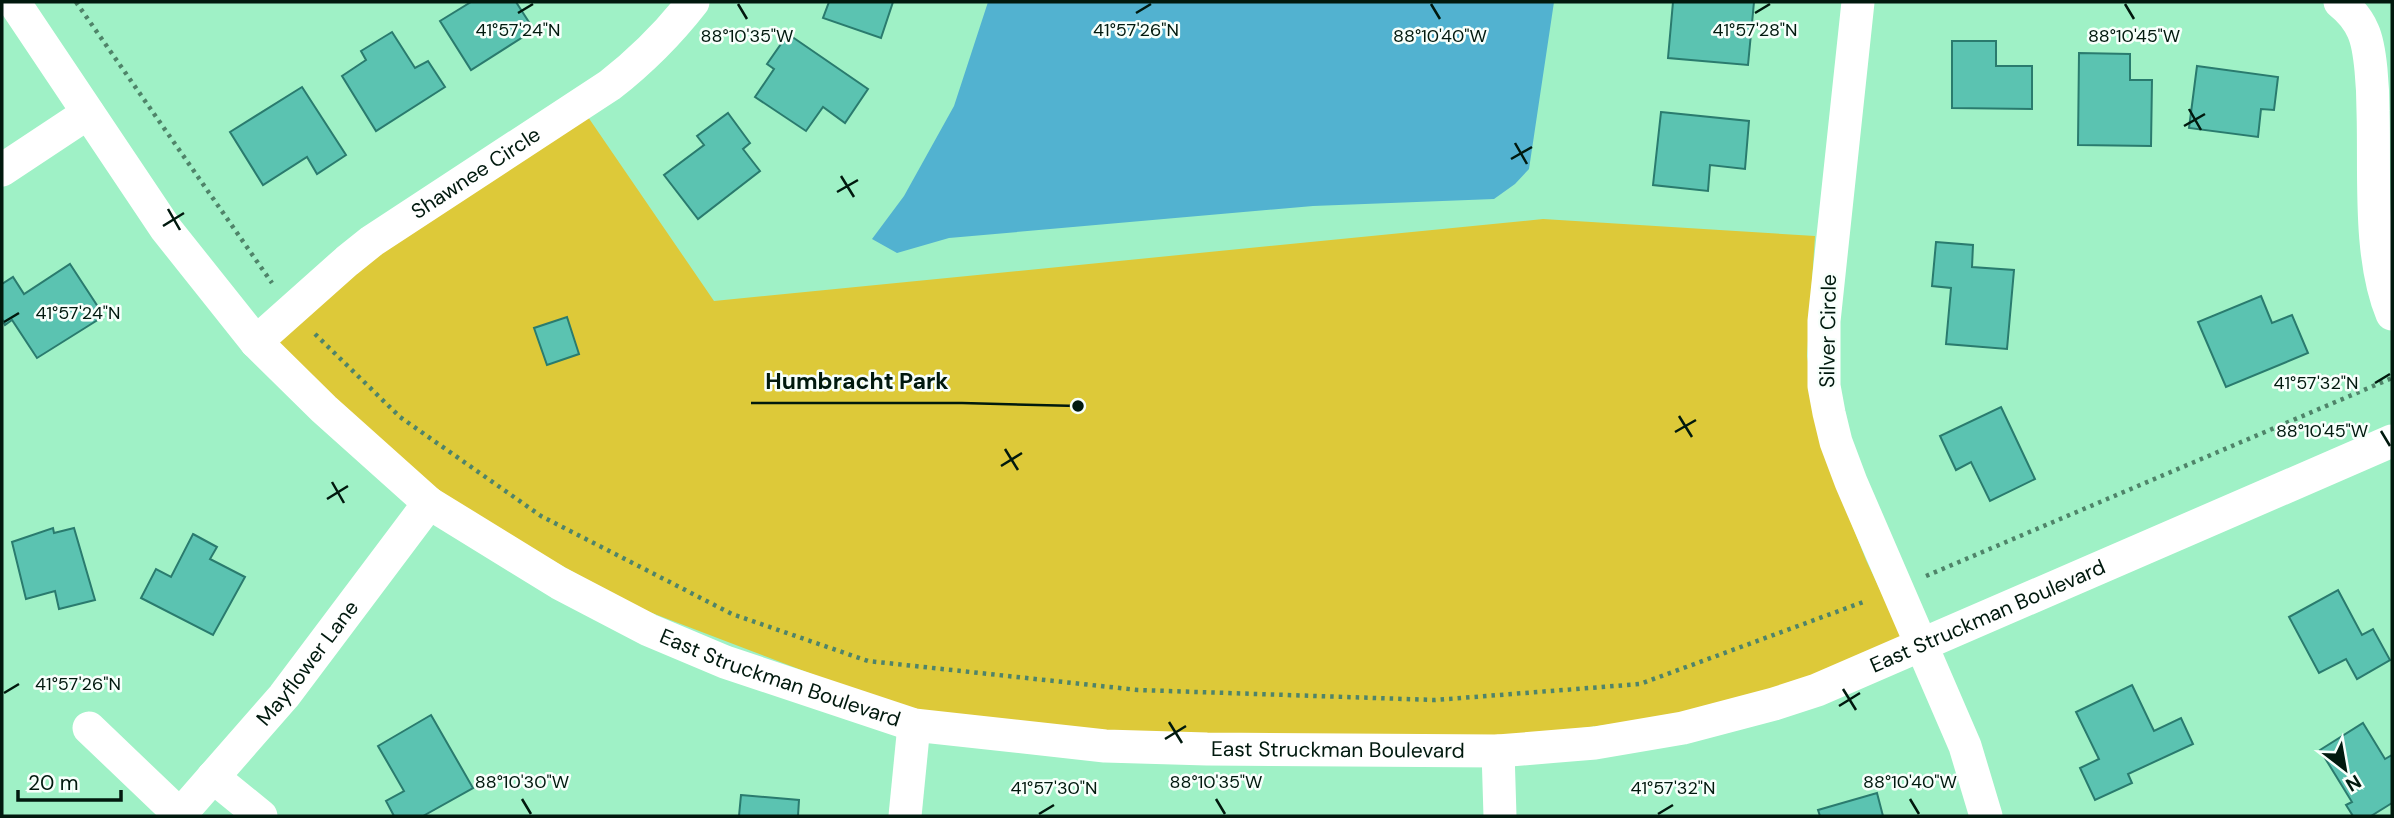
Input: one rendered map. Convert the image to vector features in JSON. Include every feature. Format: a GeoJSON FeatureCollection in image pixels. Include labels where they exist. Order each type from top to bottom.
{"type":"FeatureCollection","features":[{"type":"Feature","properties":{"kind":"street","name":"East Struckman Boulevard"},"geometry":{"type":"LineString","coordinates":[[15,2],[166,229],[256,342],[324,409],[429,503],[559,583],[649,630],[725,662],[914,725],[1105,746],[1498,751],[1595,743],[1683,729],[1817,690],[2392,441]]}},
{"type":"Feature","properties":{"kind":"street","name":"Shawnee Circle"},"geometry":{"type":"LineString","coordinates":[[256,342],[372,241],[610,85],[640,62],[668,34],[693,2]]}},
{"type":"Feature","properties":{"kind":"street","name":"Silver Circle"},"geometry":{"type":"LineString","coordinates":[[1858,2],[1824,321],[1824,386],[1836,442],[1851,482],[1965,746],[1986,816]]}},
{"type":"Feature","properties":{"kind":"street"},"geometry":{"type":"LineString","coordinates":[[2340,2],[2351,11],[2364,33],[2373,86],[2376,242],[2383,286],[2392,314]]}},
{"type":"Feature","properties":{"kind":"street"},"geometry":{"type":"LineString","coordinates":[[2,170],[88,113]]}},
{"type":"Feature","properties":{"kind":"street","name":"Mayflower Lane"},"geometry":{"type":"LineString","coordinates":[[179,816],[284,696],[429,503]]}},
{"type":"Feature","properties":{"kind":"street"},"geometry":{"type":"LineString","coordinates":[[905,816],[914,725]]}},
{"type":"Feature","properties":{"kind":"street"},"geometry":{"type":"LineString","coordinates":[[89,727],[179,816]]}},
{"type":"Feature","properties":{"kind":"street"},"geometry":{"type":"LineString","coordinates":[[1498,751],[1500,816]]}},
{"type":"Feature","properties":{"kind":"street"},"geometry":{"type":"LineString","coordinates":[[213,777],[261,816]]}},
{"type":"Feature","properties":{"kind":"path"},"geometry":{"type":"LineString","coordinates":[[76,2],[291,311],[400,417],[541,516],[732,614],[868,661],[1138,690],[1435,700],[1640,684],[1897,589],[2392,378]]}},
{"type":"Feature","properties":{"kind":"shaded area"},"geometry":{"type":"Polygon","coordinates":[[[588,117],[714,301],[1543,219],[1815,236],[1807,356],[1825,456],[1866,560],[1903,638],[1783,690],[1669,717],[1503,738],[1114,732],[914,713],[631,605],[438,495],[271,344],[371,256],[588,117]]]}},
{"type":"Feature","properties":{"kind":"water"},"geometry":{"type":"Polygon","coordinates":[[[988,2],[1554,2],[1529,169],[1515,184],[1494,199],[1313,206],[949,238],[897,253],[872,239],[904,196],[954,106],[988,2]]]}},
{"type":"Feature","properties":{"kind":"building"},"geometry":{"type":"Polygon","coordinates":[[[471,2],[516,2],[534,30],[471,70],[440,21],[471,2]]]}},
{"type":"Feature","properties":{"kind":"building"},"geometry":{"type":"Polygon","coordinates":[[[829,2],[893,2],[881,38],[823,18],[829,2]]]}},
{"type":"Feature","properties":{"kind":"building"},"geometry":{"type":"Polygon","coordinates":[[[1673,2],[1754,2],[1748,65],[1668,58],[1673,2]]]}},
{"type":"Feature","properties":{"kind":"building"},"geometry":{"type":"Polygon","coordinates":[[[392,32],[415,68],[428,61],[445,87],[376,131],[342,76],[366,60],[361,51],[392,32]]]}},
{"type":"Feature","properties":{"kind":"building"},"geometry":{"type":"Polygon","coordinates":[[[788,34],[868,89],[845,123],[823,107],[806,131],[755,97],[774,69],[767,64],[788,34]]]}},
{"type":"Feature","properties":{"kind":"building"},"geometry":{"type":"Polygon","coordinates":[[[1952,41],[1996,41],[1996,66],[2032,66],[2032,109],[1952,108],[1952,41]]]}},
{"type":"Feature","properties":{"kind":"building"},"geometry":{"type":"Polygon","coordinates":[[[2079,53],[2130,54],[2130,80],[2152,80],[2151,146],[2078,145],[2079,53]]]}},
{"type":"Feature","properties":{"kind":"building"},"geometry":{"type":"Polygon","coordinates":[[[2197,66],[2278,77],[2274,110],[2261,109],[2258,137],[2189,128],[2197,66]]]}},
{"type":"Feature","properties":{"kind":"building"},"geometry":{"type":"Polygon","coordinates":[[[302,87],[346,155],[317,174],[307,157],[263,185],[230,132],[302,87]]]}},
{"type":"Feature","properties":{"kind":"building"},"geometry":{"type":"Polygon","coordinates":[[[1661,112],[1749,121],[1745,169],[1710,165],[1708,191],[1653,185],[1661,112]]]}},
{"type":"Feature","properties":{"kind":"building"},"geometry":{"type":"Polygon","coordinates":[[[728,113],[750,143],[743,149],[760,171],[698,219],[664,175],[704,145],[697,136],[728,113]]]}},
{"type":"Feature","properties":{"kind":"building"},"geometry":{"type":"Polygon","coordinates":[[[1936,242],[1973,245],[1972,267],[2014,270],[2007,349],[1946,344],[1951,288],[1932,286],[1936,242]]]}},
{"type":"Feature","properties":{"kind":"building"},"geometry":{"type":"Polygon","coordinates":[[[70,264],[104,316],[37,358],[12,320],[5,325],[2,319],[2,284],[13,277],[24,294],[70,264]]]}},
{"type":"Feature","properties":{"kind":"building"},"geometry":{"type":"Polygon","coordinates":[[[2261,296],[2272,323],[2292,315],[2308,353],[2226,387],[2198,322],[2261,296]]]}},
{"type":"Feature","properties":{"kind":"building"},"geometry":{"type":"Polygon","coordinates":[[[567,317],[579,354],[547,365],[534,328],[567,317]]]}},
{"type":"Feature","properties":{"kind":"building"},"geometry":{"type":"Polygon","coordinates":[[[2001,407],[2035,479],[1990,501],[1971,462],[1956,470],[1940,436],[2001,407]]]}},
{"type":"Feature","properties":{"kind":"building"},"geometry":{"type":"Polygon","coordinates":[[[53,528],[54,533],[74,528],[95,600],[59,609],[55,591],[26,599],[12,542],[53,528]]]}},
{"type":"Feature","properties":{"kind":"building"},"geometry":{"type":"Polygon","coordinates":[[[193,534],[217,547],[210,559],[245,577],[213,635],[141,598],[156,569],[171,577],[193,534]]]}},
{"type":"Feature","properties":{"kind":"building"},"geometry":{"type":"Polygon","coordinates":[[[2338,590],[2362,635],[2373,629],[2390,660],[2357,679],[2346,659],[2319,673],[2289,617],[2338,590]]]}},
{"type":"Feature","properties":{"kind":"building"},"geometry":{"type":"Polygon","coordinates":[[[2132,685],[2154,731],[2181,718],[2193,744],[2128,774],[2132,783],[2095,800],[2080,768],[2099,759],[2076,712],[2132,685]]]}},
{"type":"Feature","properties":{"kind":"building"},"geometry":{"type":"Polygon","coordinates":[[[431,715],[473,788],[423,816],[394,816],[386,801],[404,791],[378,746],[431,715]]]}},
{"type":"Feature","properties":{"kind":"building"},"geometry":{"type":"Polygon","coordinates":[[[2363,723],[2385,759],[2392,755],[2392,803],[2371,816],[2353,816],[2346,805],[2352,802],[2320,750],[2363,723]]]}},
{"type":"Feature","properties":{"kind":"building"},"geometry":{"type":"Polygon","coordinates":[[[1877,793],[1883,816],[1820,816],[1818,810],[1877,793]]]}},
{"type":"Feature","properties":{"kind":"building"},"geometry":{"type":"Polygon","coordinates":[[[741,795],[799,800],[798,816],[739,816],[741,795]]]}},
{"type":"Feature","properties":{"kind":"place","name":"Humbracht Park"},"geometry":{"type":"Point","coordinates":[1078,406]}}]}
